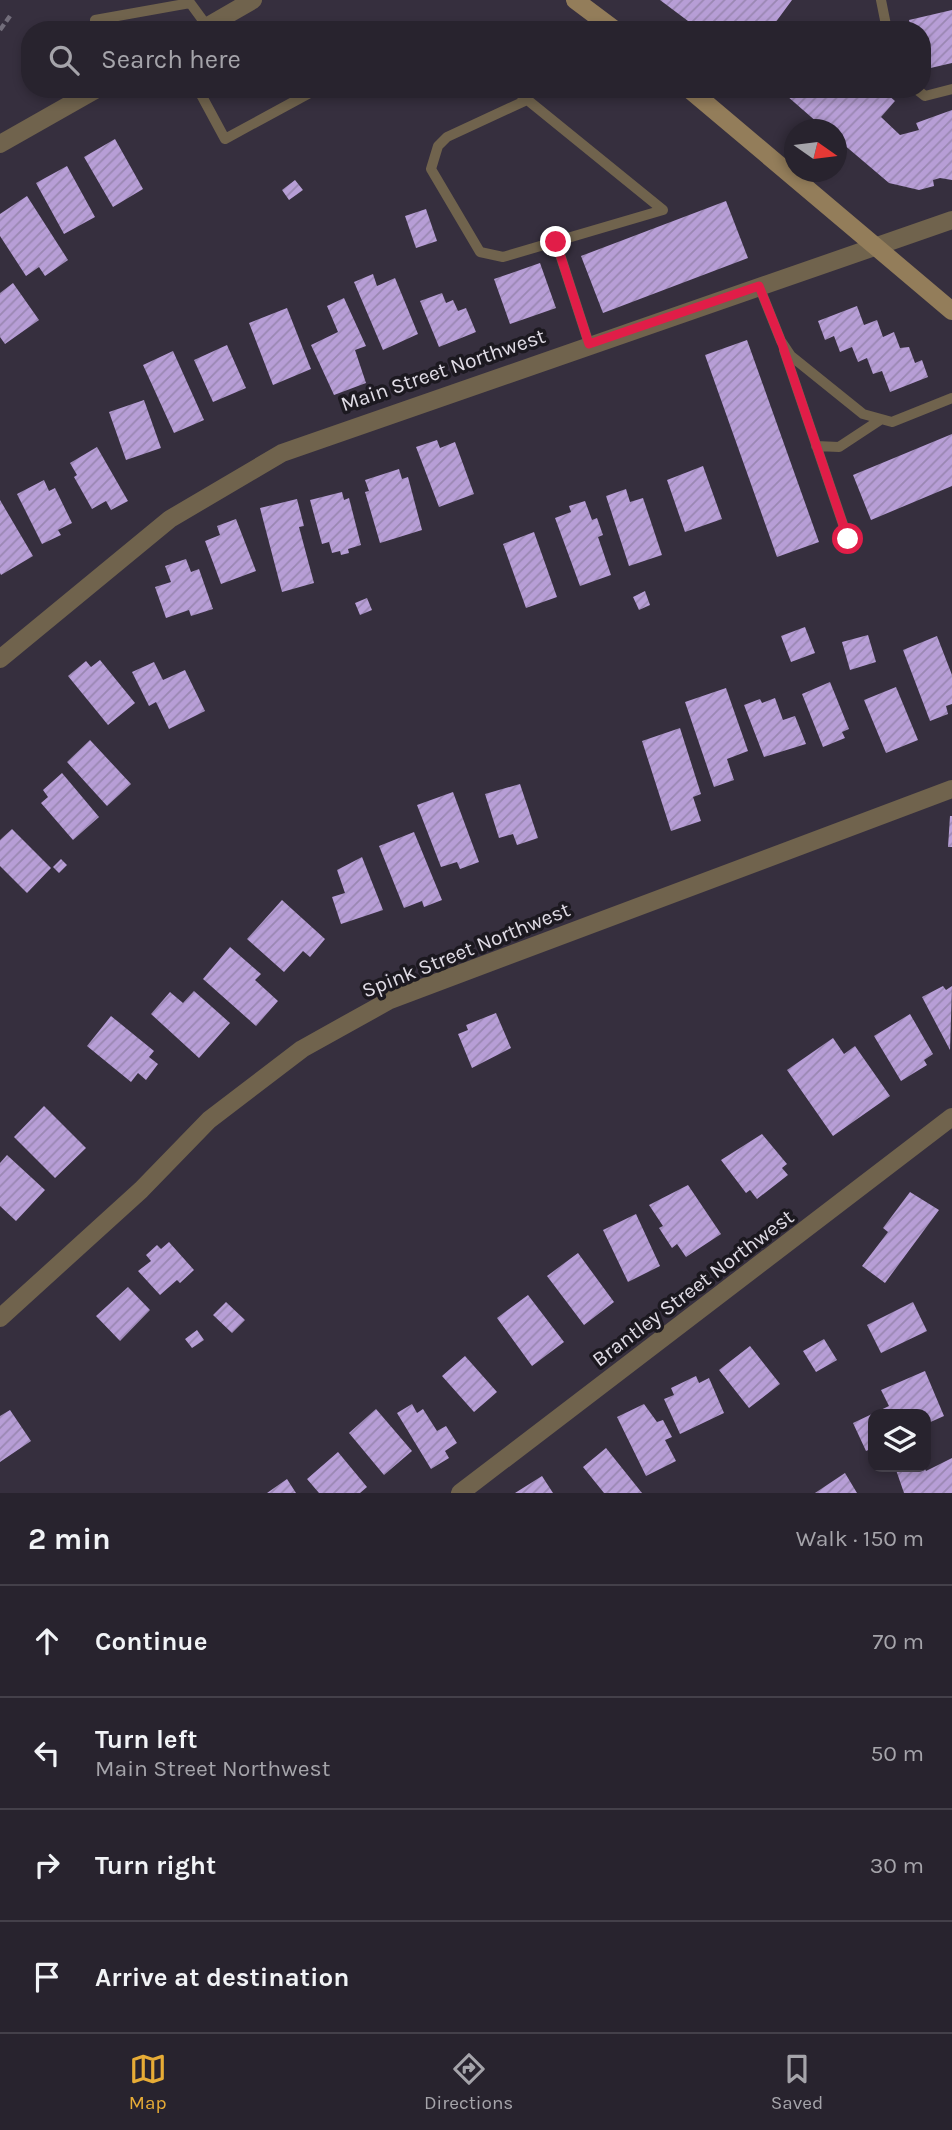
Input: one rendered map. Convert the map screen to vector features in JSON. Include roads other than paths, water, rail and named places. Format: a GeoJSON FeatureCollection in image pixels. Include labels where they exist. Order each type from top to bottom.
{"type":"FeatureCollection","features":[{"type":"Feature","properties":{"kind":"street"},"geometry":{"type":"LineString","coordinates":[[216,21],[253,0]]}},
{"type":"Feature","properties":{"kind":"street"},"geometry":{"type":"LineString","coordinates":[[575,0],[603,21]]}},
{"type":"Feature","properties":{"kind":"street"},"geometry":{"type":"LineString","coordinates":[[0,144],[81,98]]}},
{"type":"Feature","properties":{"kind":"street"},"geometry":{"type":"LineString","coordinates":[[701,98],[952,311]]}},
{"type":"Feature","properties":{"kind":"street","name":"Main Street Northwest"},"geometry":{"type":"LineString","coordinates":[[0,659],[170,519],[282,453],[589,344],[952,220]]}},
{"type":"Feature","properties":{"kind":"street","name":"Spink Street Northwest"},"geometry":{"type":"LineString","coordinates":[[0,1318],[141,1190],[209,1120],[302,1049],[379,1006],[952,789]]}},
{"type":"Feature","properties":{"kind":"street","name":"Brantley Street Northwest"},"geometry":{"type":"LineString","coordinates":[[460,1493],[685,1324],[952,1117]]}},
{"type":"Feature","properties":{"kind":"lane"},"geometry":{"type":"LineString","coordinates":[[881,0],[885,21]]}},
{"type":"Feature","properties":{"kind":"lane"},"geometry":{"type":"LineString","coordinates":[[95,20],[189,1],[200,21]]}},
{"type":"Feature","properties":{"kind":"lane"},"geometry":{"type":"LineString","coordinates":[[931,94],[952,89]]}},
{"type":"Feature","properties":{"kind":"lane"},"geometry":{"type":"LineString","coordinates":[[203,98],[225,139],[300,98]]}},
{"type":"Feature","properties":{"kind":"lane"},"geometry":{"type":"LineString","coordinates":[[525,98],[663,210],[503,257],[480,252],[431,169],[438,146],[447,137],[527,100]]}},
{"type":"Feature","properties":{"kind":"lane"},"geometry":{"type":"LineString","coordinates":[[556,242],[589,344]]}},
{"type":"Feature","properties":{"kind":"lane"},"geometry":{"type":"LineString","coordinates":[[759,286],[781,341],[848,539]]}},
{"type":"Feature","properties":{"kind":"lane"},"geometry":{"type":"LineString","coordinates":[[781,341],[791,356],[863,414],[880,420],[892,422],[952,398]]}},
{"type":"Feature","properties":{"kind":"lane"},"geometry":{"type":"LineString","coordinates":[[816,446],[839,447],[880,420]]}}]}
